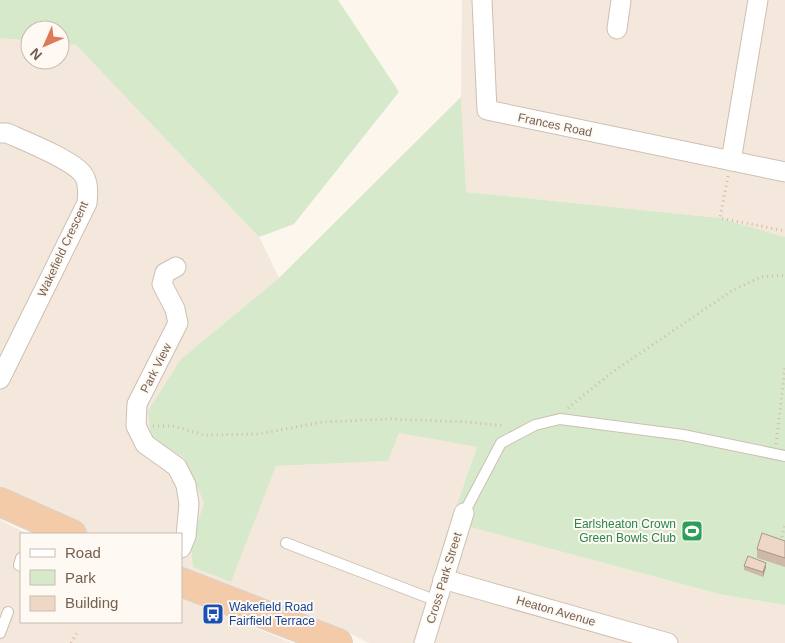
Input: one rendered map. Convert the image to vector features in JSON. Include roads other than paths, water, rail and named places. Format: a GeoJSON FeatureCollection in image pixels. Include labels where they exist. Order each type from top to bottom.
{"type":"FeatureCollection","features":[{"type":"Feature","properties":{"kind":"highway"},"geometry":{"type":"LineString","coordinates":[[0,502],[36,523],[69,533]]}},
{"type":"Feature","properties":{"kind":"highway"},"geometry":{"type":"LineString","coordinates":[[182,582],[338,643]]}},
{"type":"Feature","properties":{"kind":"street","name":"Frances Road"},"geometry":{"type":"LineString","coordinates":[[482,0],[487,110],[785,172]]}},
{"type":"Feature","properties":{"kind":"street"},"geometry":{"type":"LineString","coordinates":[[617,29],[621,0]]}},
{"type":"Feature","properties":{"kind":"street"},"geometry":{"type":"LineString","coordinates":[[731,161],[758,0]]}},
{"type":"Feature","properties":{"kind":"street","name":"Wakefield Crescent"},"geometry":{"type":"LineString","coordinates":[[0,133],[7,132],[71,164],[83,174],[88,190],[87,203],[0,379]]}},
{"type":"Feature","properties":{"kind":"street","name":"Park View"},"geometry":{"type":"LineString","coordinates":[[176,267],[165,273],[162,284],[175,309],[178,323],[137,404],[136,426],[145,444],[177,467],[186,485],[189,504],[186,536],[182,546]]}},
{"type":"Feature","properties":{"kind":"street","name":"Cross Park Street"},"geometry":{"type":"LineString","coordinates":[[424,643],[464,513]]}},
{"type":"Feature","properties":{"kind":"street","name":"Heaton Avenue"},"geometry":{"type":"LineString","coordinates":[[443,580],[668,643]]}},
{"type":"Feature","properties":{"kind":"lane"},"geometry":{"type":"LineString","coordinates":[[464,513],[501,443],[535,425],[560,419],[684,435],[780,455]]}},
{"type":"Feature","properties":{"kind":"lane"},"geometry":{"type":"LineString","coordinates":[[286,543],[437,601]]}},
{"type":"Feature","properties":{"kind":"lane"},"geometry":{"type":"LineString","coordinates":[[0,633],[8,612]]}},
{"type":"Feature","properties":{"kind":"place","name":"Earlsheaton Crown Green Bowls Club"},"geometry":{"type":"Point","coordinates":[692,531]}},
{"type":"Feature","properties":{"kind":"place","name":"Wakefield Road Fairfield Terrace"},"geometry":{"type":"Point","coordinates":[213,614]}}]}
